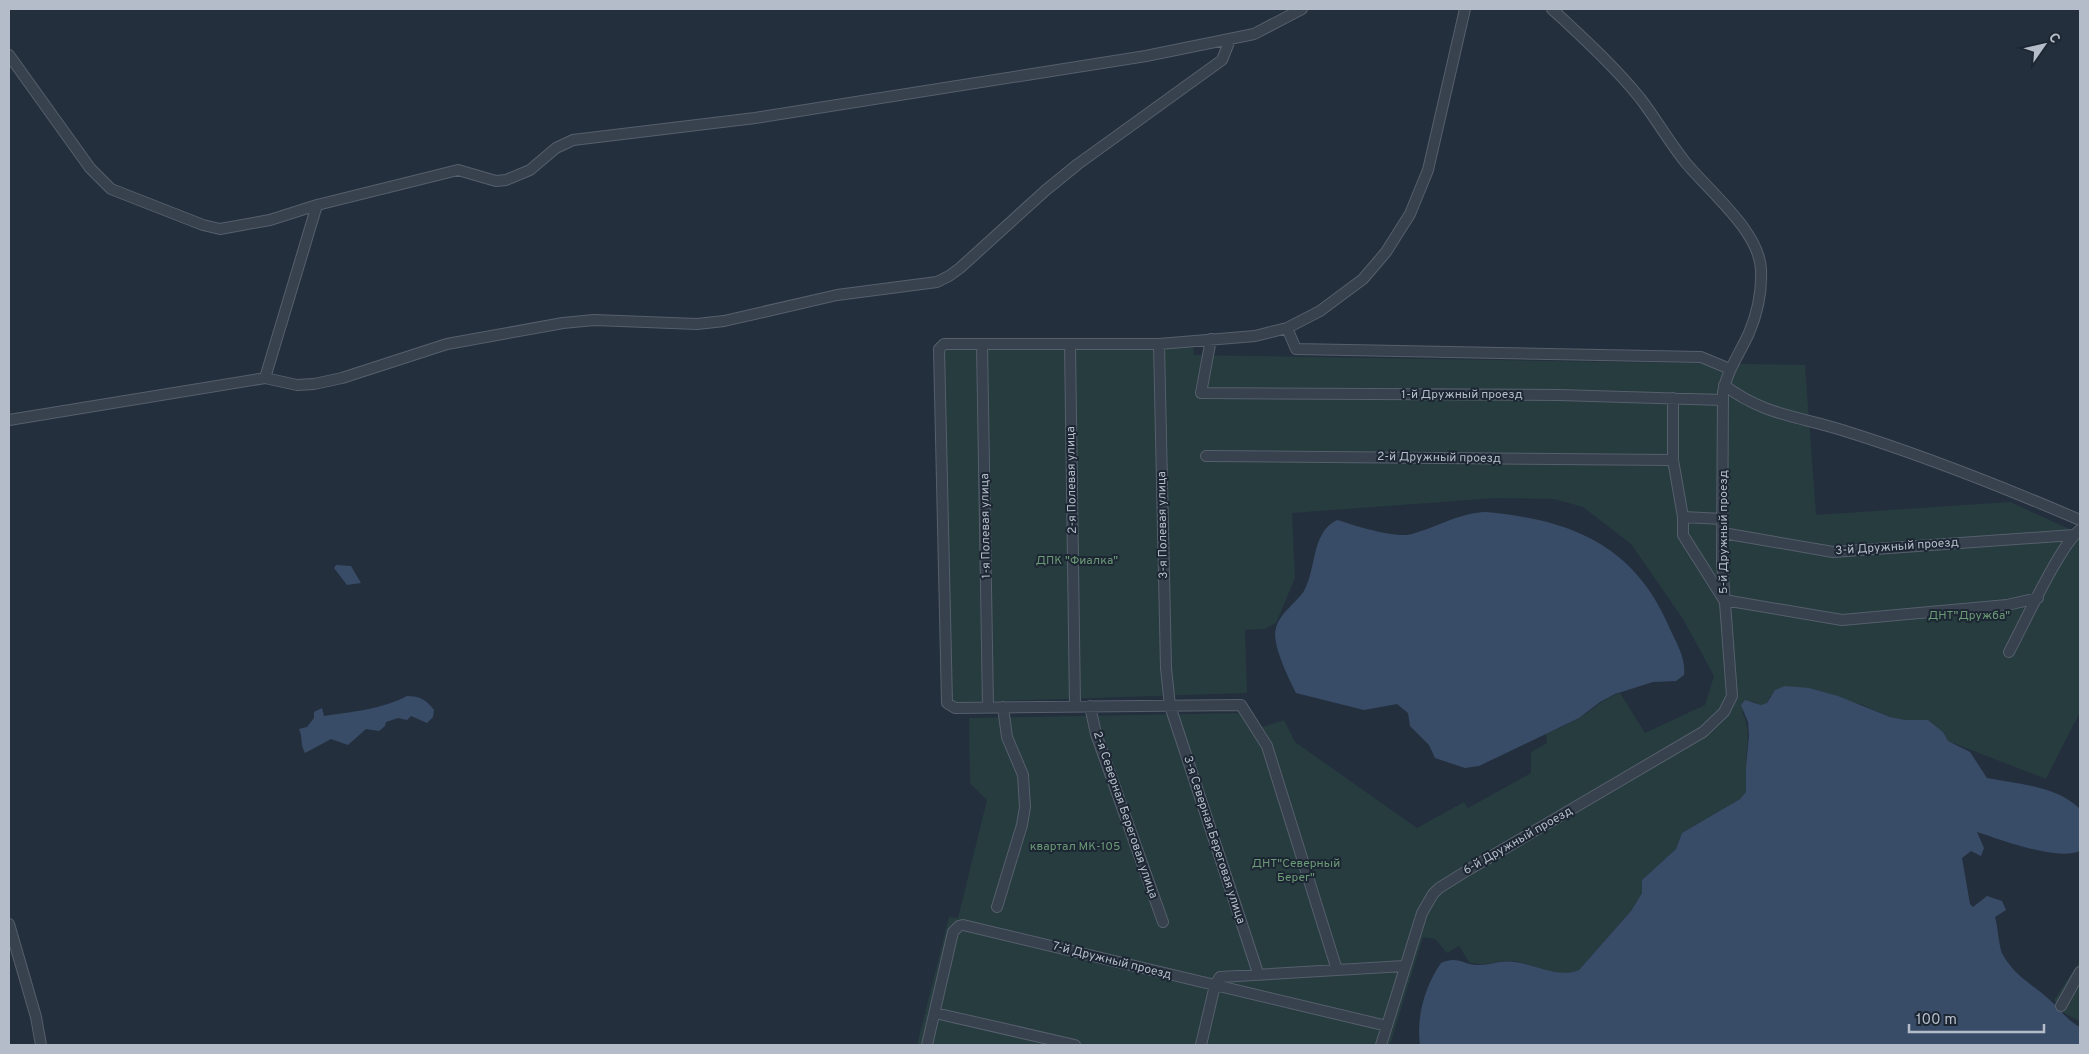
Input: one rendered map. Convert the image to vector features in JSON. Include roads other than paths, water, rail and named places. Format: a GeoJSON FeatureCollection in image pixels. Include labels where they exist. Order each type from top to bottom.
{"type":"FeatureCollection","features":[{"type":"Feature","properties":{"kind":"street"},"geometry":{"type":"LineString","coordinates":[[9,55],[90,168],[111,189],[203,225],[220,229],[270,220],[317,205],[458,170],[496,182],[506,180],[530,170],[556,148],[573,140],[755,118],[1146,56],[1230,40],[1271,27],[1302,9]]}},
{"type":"Feature","properties":{"kind":"street"},"geometry":{"type":"LineString","coordinates":[[1337,970],[1266,746],[1241,705],[955,708],[950,706],[946,699],[939,349],[944,344],[1159,344],[1255,336],[1287,328],[1320,311],[1363,278],[1386,252],[1410,214],[1428,170],[1466,9]]}},
{"type":"Feature","properties":{"kind":"street","name":"5-й Дружный проезд"},"geometry":{"type":"LineString","coordinates":[[1552,9],[1604,58],[1635,92],[1686,163],[1737,221],[1756,246],[1760,258],[1761,272],[1756,311],[1750,331],[1730,369],[1724,385],[1723,400],[1724,600],[1732,696]]}},
{"type":"Feature","properties":{"kind":"street"},"geometry":{"type":"LineString","coordinates":[[9,420],[264,378],[297,385],[314,384],[342,378],[447,344],[563,323],[594,320],[697,324],[724,321],[837,295],[937,282],[960,268],[1046,190],[1078,164],[1222,60],[1230,40]]}},
{"type":"Feature","properties":{"kind":"street"},"geometry":{"type":"LineString","coordinates":[[264,378],[317,205]]}},
{"type":"Feature","properties":{"kind":"street"},"geometry":{"type":"LineString","coordinates":[[1287,328],[1296,349],[1701,357],[1730,369]]}},
{"type":"Feature","properties":{"kind":"street","name":"1-й Дружный проезд"},"geometry":{"type":"LineString","coordinates":[[1211,339],[1201,393],[1723,400]]}},
{"type":"Feature","properties":{"kind":"street","name":"1-я Полевая улица"},"geometry":{"type":"LineString","coordinates":[[982,344],[988,707]]}},
{"type":"Feature","properties":{"kind":"street","name":"2-я Полевая улица"},"geometry":{"type":"LineString","coordinates":[[1070,344],[1076,706]]}},
{"type":"Feature","properties":{"kind":"street","name":"3-я Полевая улица"},"geometry":{"type":"LineString","coordinates":[[1159,344],[1166,668],[1170,706]]}},
{"type":"Feature","properties":{"kind":"street"},"geometry":{"type":"LineString","coordinates":[[1724,385],[1741,398],[1762,408],[1845,431],[1956,468],[2080,520]]}},
{"type":"Feature","properties":{"kind":"street"},"geometry":{"type":"LineString","coordinates":[[1673,398],[1673,460],[1683,516],[1685,540],[1724,600],[1842,620],[2007,605],[2038,598]]}},
{"type":"Feature","properties":{"kind":"street","name":"2-й Дружный проезд"},"geometry":{"type":"LineString","coordinates":[[1206,456],[1673,460]]}},
{"type":"Feature","properties":{"kind":"street"},"geometry":{"type":"LineString","coordinates":[[1683,516],[1723,519]]}},
{"type":"Feature","properties":{"kind":"street"},"geometry":{"type":"LineString","coordinates":[[2009,652],[2077,532]]}},
{"type":"Feature","properties":{"kind":"street","name":"3-й Дружный проезд"},"geometry":{"type":"LineString","coordinates":[[1723,533],[1833,552],[2077,532]]}},
{"type":"Feature","properties":{"kind":"street","name":"6-й Дружный проезд"},"geometry":{"type":"LineString","coordinates":[[1381,1045],[1404,966],[1423,910],[1439,888],[1703,732],[1724,712],[1732,696]]}},
{"type":"Feature","properties":{"kind":"street","name":"2-я Северная Береговая улица"},"geometry":{"type":"LineString","coordinates":[[1090,706],[1096,734],[1163,922]]}},
{"type":"Feature","properties":{"kind":"street","name":"3-я Северная Береговая улица"},"geometry":{"type":"LineString","coordinates":[[1170,706],[1258,973]]}},
{"type":"Feature","properties":{"kind":"street"},"geometry":{"type":"LineString","coordinates":[[997,907],[1022,825],[1025,807],[1024,775],[1007,737],[1003,707]]}},
{"type":"Feature","properties":{"kind":"street"},"geometry":{"type":"LineString","coordinates":[[9,924],[36,1017],[41,1045]]}},
{"type":"Feature","properties":{"kind":"street","name":"7-й Дружный проезд"},"geometry":{"type":"LineString","coordinates":[[927,1045],[953,932],[963,925],[1387,1026]]}},
{"type":"Feature","properties":{"kind":"street"},"geometry":{"type":"LineString","coordinates":[[1201,1045],[1215,985],[1217,980],[1225,975],[1404,966]]}},
{"type":"Feature","properties":{"kind":"street"},"geometry":{"type":"LineString","coordinates":[[2061,1006],[2080,972]]}},
{"type":"Feature","properties":{"kind":"street"},"geometry":{"type":"LineString","coordinates":[[935,1012],[1075,1045]]}},
{"type":"Feature","properties":{"kind":"water"},"geometry":{"type":"Polygon","coordinates":[[[1486,512],[1546,522],[1572,530],[1597,542],[1619,557],[1638,576],[1656,600],[1680,652],[1684,663],[1684,675],[1676,681],[1653,682],[1615,694],[1600,702],[1579,718],[1479,766],[1465,768],[1435,758],[1429,745],[1410,726],[1408,713],[1397,704],[1364,710],[1296,693],[1278,651],[1275,635],[1276,628],[1281,618],[1304,591],[1319,542],[1329,526],[1337,520],[1375,531],[1405,535],[1466,515],[1486,512]]]}},
{"type":"Feature","properties":{"kind":"water"},"geometry":{"type":"Polygon","coordinates":[[[336,565],[351,566],[361,583],[347,585],[334,568],[336,565]]]}},
{"type":"Feature","properties":{"kind":"water"},"geometry":{"type":"Polygon","coordinates":[[[1785,686],[1809,688],[1838,696],[1890,717],[1905,720],[1928,720],[1943,732],[1948,741],[1970,752],[1987,778],[2024,784],[2049,791],[2071,801],[2080,809],[2080,851],[2057,853],[2043,851],[1977,832],[1984,848],[1981,856],[1971,851],[1962,858],[1970,904],[1973,907],[1987,896],[2002,901],[2006,910],[1995,917],[2003,955],[2020,976],[2080,1027],[2080,1045],[1420,1045],[1419,1024],[1423,1002],[1430,982],[1441,963],[1452,960],[1474,965],[1510,962],[1563,973],[1579,970],[1631,911],[1642,893],[1642,880],[1676,849],[1682,833],[1740,799],[1746,792],[1749,736],[1748,722],[1741,705],[1745,700],[1761,705],[1767,703],[1775,690],[1785,686]]]}},
{"type":"Feature","properties":{"kind":"water"},"geometry":{"type":"Polygon","coordinates":[[[407,696],[422,699],[434,710],[433,717],[427,723],[411,716],[407,720],[398,718],[386,722],[385,726],[379,731],[366,729],[348,745],[331,739],[305,753],[299,729],[307,727],[314,718],[314,712],[322,708],[324,716],[356,711],[388,704],[407,696]]]}},
{"type":"Feature","properties":{"kind":"park label","name":"ДПК \"Фиалка\""},"geometry":{"type":"Point","coordinates":[1077,561]}},
{"type":"Feature","properties":{"kind":"park label","name":"ДНТ\"Дружба\""},"geometry":{"type":"Point","coordinates":[1969,616]}},
{"type":"Feature","properties":{"kind":"park label","name":"квартал МК-105"},"geometry":{"type":"Point","coordinates":[1075,847]}},
{"type":"Feature","properties":{"kind":"park label","name":"ДНТ\"Северный Берег\""},"geometry":{"type":"Point","coordinates":[1296,871]}}]}
